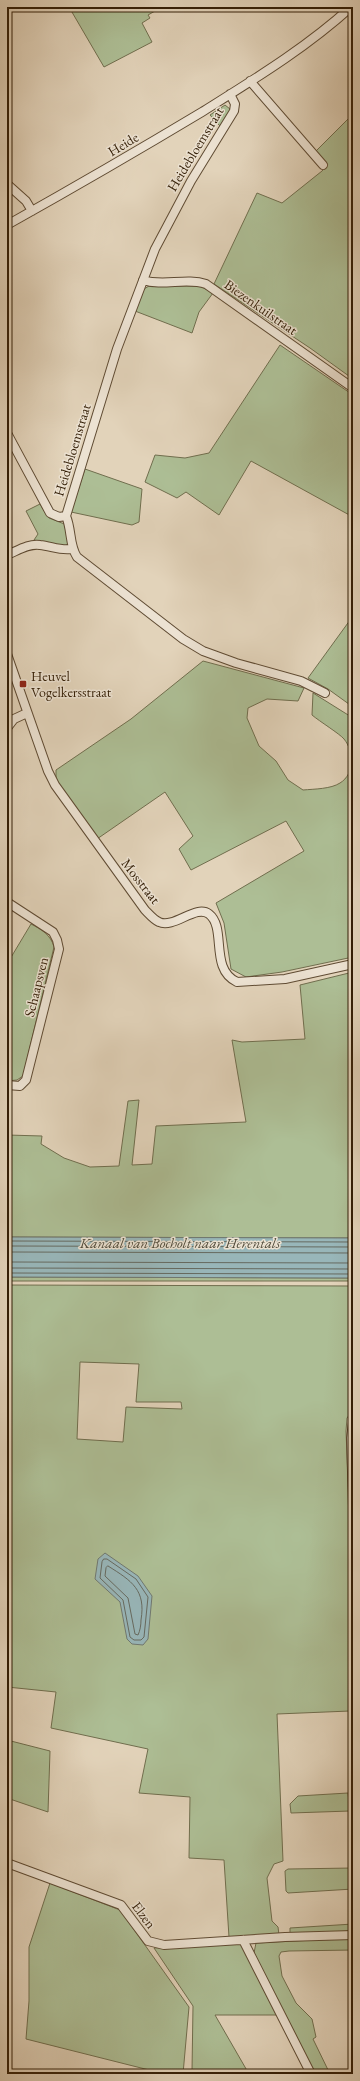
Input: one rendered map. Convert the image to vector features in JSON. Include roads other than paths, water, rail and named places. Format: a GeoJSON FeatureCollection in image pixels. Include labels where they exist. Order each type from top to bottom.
{"type":"FeatureCollection","features":[{"type":"Feature","properties":{"kind":"street","name":"Heide"},"geometry":{"type":"LineString","coordinates":[[7,224],[120,161],[230,94],[327,29],[351,7]]}},
{"type":"Feature","properties":{"kind":"street"},"geometry":{"type":"LineString","coordinates":[[250,81],[323,165]]}},
{"type":"Feature","properties":{"kind":"street","name":"Heidebloemstraat"},"geometry":{"type":"LineString","coordinates":[[72,549],[70,529],[66,516],[117,348],[143,280],[166,226],[191,181],[234,111],[235,104],[230,94]]}},
{"type":"Feature","properties":{"kind":"street"},"geometry":{"type":"LineString","coordinates":[[7,184],[26,201],[32,211]]}},
{"type":"Feature","properties":{"kind":"street","name":"Biezenkuilstraat"},"geometry":{"type":"LineString","coordinates":[[143,280],[158,283],[196,282],[206,284],[353,388]]}},
{"type":"Feature","properties":{"kind":"street"},"geometry":{"type":"LineString","coordinates":[[7,433],[50,513],[52,515],[66,516]]}},
{"type":"Feature","properties":{"kind":"street"},"geometry":{"type":"LineString","coordinates":[[7,555],[30,545],[39,544],[61,550],[72,549],[77,557],[195,646],[236,663],[301,681],[325,693]]}},
{"type":"Feature","properties":{"kind":"street","name":"Mosstraat"},"geometry":{"type":"LineString","coordinates":[[7,654],[48,771],[55,784],[145,910],[158,922],[164,924],[174,922],[198,912],[206,912],[210,915],[216,929],[222,964],[230,979],[237,982],[284,979],[353,964]]}},
{"type":"Feature","properties":{"kind":"street"},"geometry":{"type":"LineString","coordinates":[[7,728],[14,719],[27,713]]}},
{"type":"Feature","properties":{"kind":"street","name":"Schaapsven"},"geometry":{"type":"LineString","coordinates":[[7,902],[53,932],[59,949],[26,1080],[20,1086],[7,1085]]}},
{"type":"Feature","properties":{"kind":"street"},"geometry":{"type":"LineString","coordinates":[[353,1422],[350,1438],[353,1506]]}},
{"type":"Feature","properties":{"kind":"street","name":"Elzen"},"geometry":{"type":"LineString","coordinates":[[7,1863],[122,1906],[148,1941],[153,1944],[164,1945],[353,1935]]}},
{"type":"Feature","properties":{"kind":"street"},"geometry":{"type":"LineString","coordinates":[[243,1940],[311,2074]]}},
{"type":"Feature","properties":{"kind":"water","name":"Kanaal van Bocholt naar Herentals"},"geometry":{"type":"Polygon","coordinates":[[[7,1237],[353,1238],[353,1278],[7,1277],[7,1237]]]}},
{"type":"Feature","properties":{"kind":"water"},"geometry":{"type":"Polygon","coordinates":[[[105,1553],[138,1576],[152,1596],[148,1639],[143,1645],[132,1644],[127,1639],[120,1602],[95,1579],[98,1559],[105,1553]]]}},
{"type":"Feature","properties":{"kind":"place","name":"Heuvel Vogelkersstraat"},"geometry":{"type":"Point","coordinates":[23,684]}}]}
